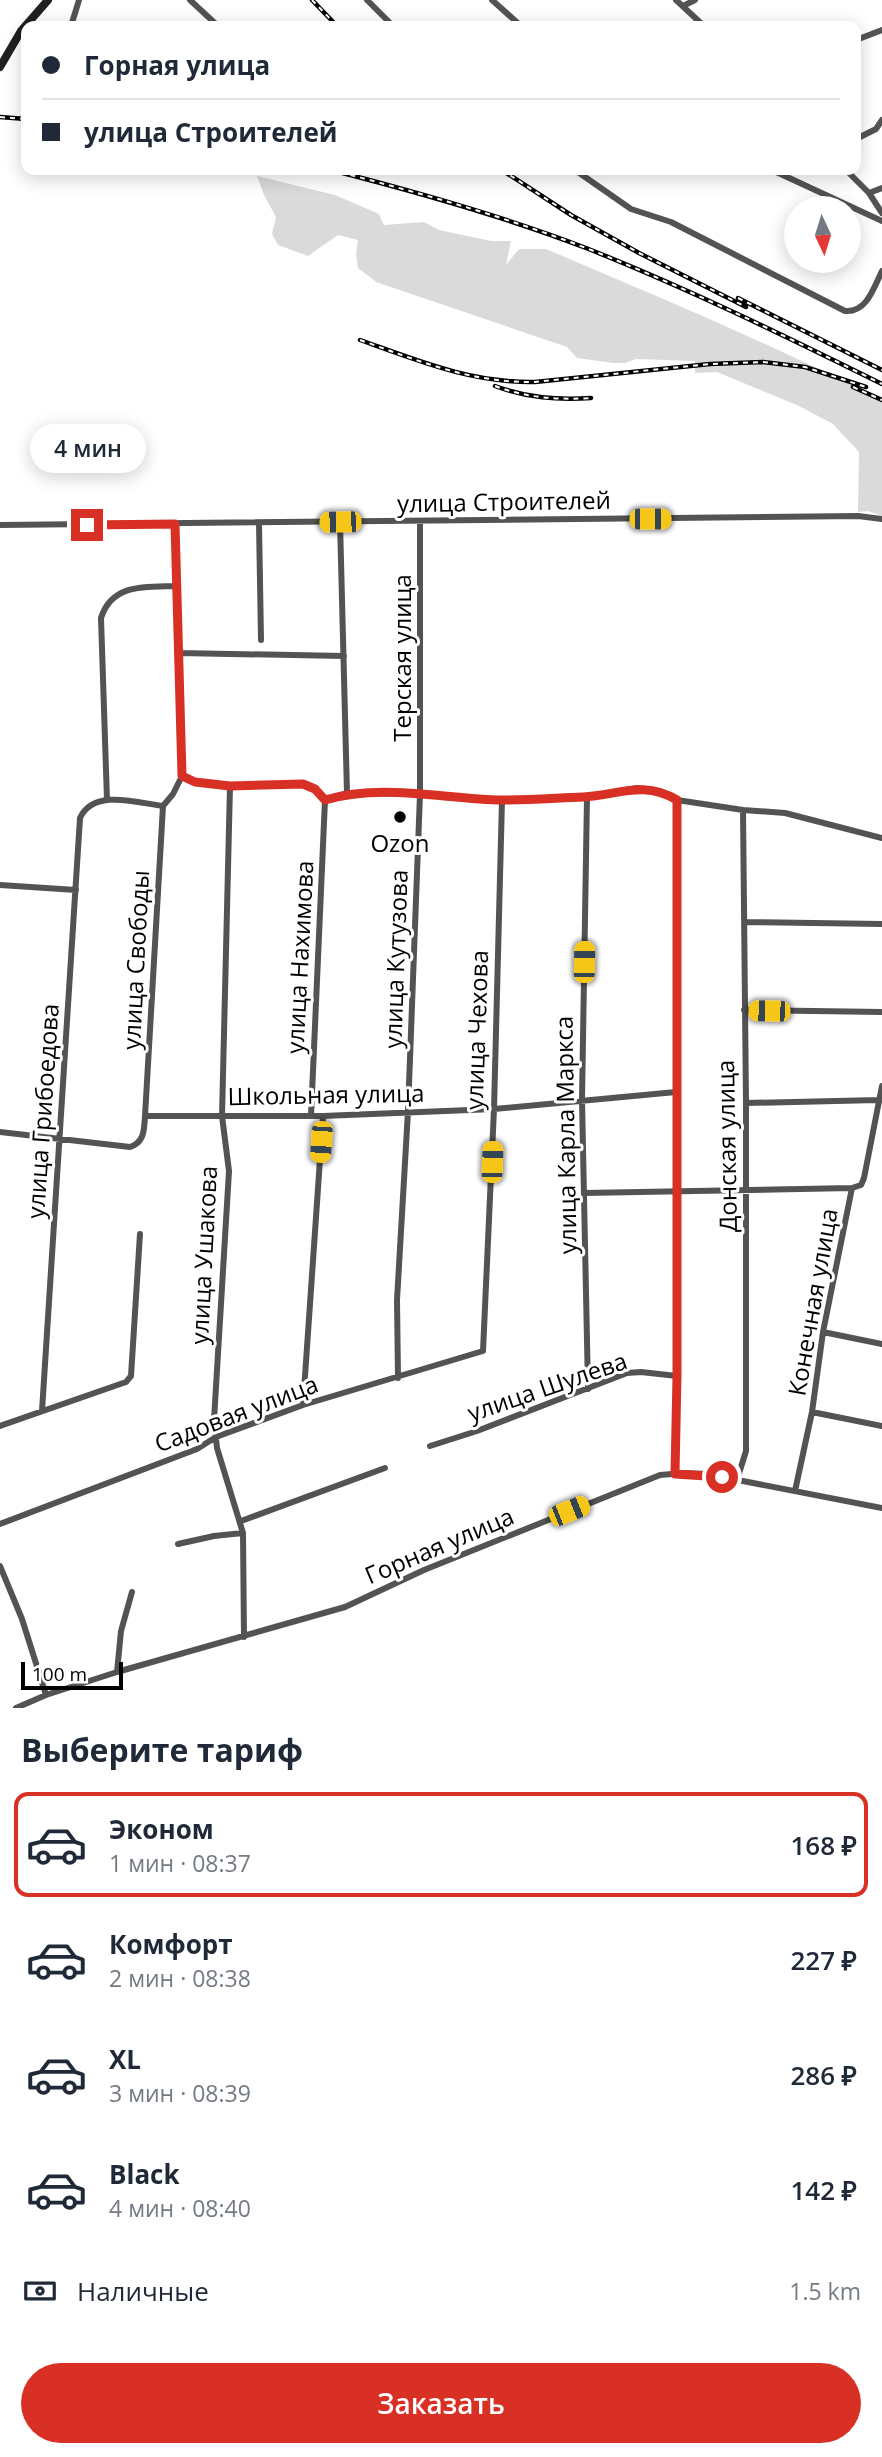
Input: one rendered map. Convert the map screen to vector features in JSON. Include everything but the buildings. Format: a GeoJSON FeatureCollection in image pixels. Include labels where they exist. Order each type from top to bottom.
{"type":"FeatureCollection","features":[{"type":"Feature","properties":{"kind":"main road"},"geometry":{"type":"LineString","coordinates":[[30,21],[48,0]]}},
{"type":"Feature","properties":{"kind":"main road"},"geometry":{"type":"LineString","coordinates":[[0,67],[21,31]]}},
{"type":"Feature","properties":{"kind":"street"},"geometry":{"type":"LineString","coordinates":[[73,21],[79,0]]}},
{"type":"Feature","properties":{"kind":"street"},"geometry":{"type":"LineString","coordinates":[[190,0],[213,21]]}},
{"type":"Feature","properties":{"kind":"street"},"geometry":{"type":"LineString","coordinates":[[367,0],[388,21]]}},
{"type":"Feature","properties":{"kind":"street"},"geometry":{"type":"LineString","coordinates":[[492,0],[515,21]]}},
{"type":"Feature","properties":{"kind":"street"},"geometry":{"type":"LineString","coordinates":[[676,0],[698,21]]}},
{"type":"Feature","properties":{"kind":"street"},"geometry":{"type":"LineString","coordinates":[[682,6],[695,0]]}},
{"type":"Feature","properties":{"kind":"street"},"geometry":{"type":"LineString","coordinates":[[861,38],[882,30]]}},
{"type":"Feature","properties":{"kind":"street"},"geometry":{"type":"LineString","coordinates":[[861,136],[876,129],[882,120]]}},
{"type":"Feature","properties":{"kind":"street"},"geometry":{"type":"LineString","coordinates":[[582,175],[631,209],[671,222],[840,309],[852,311],[864,305],[882,271]]}},
{"type":"Feature","properties":{"kind":"street"},"geometry":{"type":"LineString","coordinates":[[783,175],[882,221]]}},
{"type":"Feature","properties":{"kind":"street"},"geometry":{"type":"LineString","coordinates":[[851,175],[869,193],[882,213]]}},
{"type":"Feature","properties":{"kind":"street"},"geometry":{"type":"LineString","coordinates":[[869,193],[882,188]]}},
{"type":"Feature","properties":{"kind":"street","name":"улица Строителей"},"geometry":{"type":"LineString","coordinates":[[0,525],[858,516],[882,519]]}},
{"type":"Feature","properties":{"kind":"street"},"geometry":{"type":"LineString","coordinates":[[340,522],[347,793]]}},
{"type":"Feature","properties":{"kind":"street","name":"Терская улица"},"geometry":{"type":"LineString","coordinates":[[420,522],[421,794]]}},
{"type":"Feature","properties":{"kind":"street"},"geometry":{"type":"LineString","coordinates":[[259,523],[261,640]]}},
{"type":"Feature","properties":{"kind":"street"},"geometry":{"type":"LineString","coordinates":[[175,524],[182,776],[163,806],[107,800],[101,625],[103,610],[113,597],[127,589],[176,586]]}},
{"type":"Feature","properties":{"kind":"street"},"geometry":{"type":"LineString","coordinates":[[179,653],[344,656]]}},
{"type":"Feature","properties":{"kind":"street"},"geometry":{"type":"LineString","coordinates":[[182,776],[195,782],[230,786],[303,784],[315,789],[325,800],[347,793],[421,794],[502,800],[587,797],[637,788],[663,792],[677,800],[785,813],[882,838]]}},
{"type":"Feature","properties":{"kind":"street","name":"улица Ушакова"},"geometry":{"type":"LineString","coordinates":[[230,786],[222,1116],[229,1171],[215,1376],[216,1437],[243,1533],[244,1637]]}},
{"type":"Feature","properties":{"kind":"street","name":"улица Кутузова"},"geometry":{"type":"LineString","coordinates":[[398,1378],[397,1300],[421,794]]}},
{"type":"Feature","properties":{"kind":"street","name":"улица Карла Маркса"},"geometry":{"type":"LineString","coordinates":[[587,797],[582,1100],[589,1389]]}},
{"type":"Feature","properties":{"kind":"street","name":"улица Грибоедова"},"geometry":{"type":"LineString","coordinates":[[42,1411],[82,814],[93,803],[107,800]]}},
{"type":"Feature","properties":{"kind":"street","name":"улица Нахимова"},"geometry":{"type":"LineString","coordinates":[[311,1116],[325,800]]}},
{"type":"Feature","properties":{"kind":"street","name":"улица Чехова"},"geometry":{"type":"LineString","coordinates":[[485,1345],[502,800]]}},
{"type":"Feature","properties":{"kind":"street"},"geometry":{"type":"LineString","coordinates":[[675,1474],[677,800]]}},
{"type":"Feature","properties":{"kind":"street","name":"улица Свободы"},"geometry":{"type":"LineString","coordinates":[[145,1116],[163,806]]}},
{"type":"Feature","properties":{"kind":"street","name":"Донская улица"},"geometry":{"type":"LineString","coordinates":[[737,1480],[746,1451],[747,1192],[743,810]]}},
{"type":"Feature","properties":{"kind":"street"},"geometry":{"type":"LineString","coordinates":[[0,885],[76,890]]}},
{"type":"Feature","properties":{"kind":"street"},"geometry":{"type":"LineString","coordinates":[[744,922],[882,924]]}},
{"type":"Feature","properties":{"kind":"street"},"geometry":{"type":"LineString","coordinates":[[744,1010],[882,1012]]}},
{"type":"Feature","properties":{"kind":"street","name":"Конечная улица"},"geometry":{"type":"LineString","coordinates":[[795,1491],[813,1412],[823,1332],[852,1188],[861,1185],[864,1178],[882,1086]]}},
{"type":"Feature","properties":{"kind":"street","name":"Школьная улица"},"geometry":{"type":"LineString","coordinates":[[145,1116],[323,1116],[494,1110],[676,1092]]}},
{"type":"Feature","properties":{"kind":"street"},"geometry":{"type":"LineString","coordinates":[[746,1103],[878,1100]]}},
{"type":"Feature","properties":{"kind":"street"},"geometry":{"type":"LineString","coordinates":[[0,1132],[131,1147],[142,1139],[145,1116]]}},
{"type":"Feature","properties":{"kind":"street"},"geometry":{"type":"LineString","coordinates":[[303,1405],[323,1116]]}},
{"type":"Feature","properties":{"kind":"street"},"geometry":{"type":"LineString","coordinates":[[584,1193],[852,1188]]}},
{"type":"Feature","properties":{"kind":"street"},"geometry":{"type":"LineString","coordinates":[[0,1426],[126,1382],[131,1376],[140,1234]]}},
{"type":"Feature","properties":{"kind":"street"},"geometry":{"type":"LineString","coordinates":[[823,1332],[882,1344]]}},
{"type":"Feature","properties":{"kind":"street","name":"Садовая улица"},"geometry":{"type":"LineString","coordinates":[[0,1524],[303,1405],[478,1355],[483,1352],[485,1345]]}},
{"type":"Feature","properties":{"kind":"street","name":"улица Шулева"},"geometry":{"type":"LineString","coordinates":[[430,1446],[627,1373],[677,1376]]}},
{"type":"Feature","properties":{"kind":"street"},"geometry":{"type":"LineString","coordinates":[[813,1412],[882,1426]]}},
{"type":"Feature","properties":{"kind":"street"},"geometry":{"type":"LineString","coordinates":[[241,1521],[385,1468]]}},
{"type":"Feature","properties":{"kind":"street","name":"Горная улица"},"geometry":{"type":"LineString","coordinates":[[16,1708],[46,1695],[117,1672],[345,1607],[449,1560],[660,1475],[707,1474],[882,1508]]}},
{"type":"Feature","properties":{"kind":"street"},"geometry":{"type":"LineString","coordinates":[[178,1544],[243,1533]]}},
{"type":"Feature","properties":{"kind":"street"},"geometry":{"type":"LineString","coordinates":[[0,1566],[22,1619],[46,1695]]}},
{"type":"Feature","properties":{"kind":"street"},"geometry":{"type":"LineString","coordinates":[[117,1672],[121,1631],[132,1592]]}},
{"type":"Feature","properties":{"kind":"shaded area"},"geometry":{"type":"Polygon","coordinates":[[[257,176],[335,195],[379,214],[384,225],[424,222],[439,230],[491,241],[511,241],[506,265],[519,249],[546,249],[757,340],[882,400],[882,516],[868,511],[858,512],[859,452],[833,424],[799,406],[717,372],[695,373],[695,361],[636,359],[613,363],[577,358],[567,347],[376,282],[358,268],[358,240],[338,235],[308,256],[278,245],[272,234],[276,217],[257,176]]]}},
{"type":"Feature","properties":{"kind":"railway"},"geometry":{"type":"LineString","coordinates":[[312,0],[332,21]]}},
{"type":"Feature","properties":{"kind":"railway"},"geometry":{"type":"LineString","coordinates":[[0,117],[21,119]]}},
{"type":"Feature","properties":{"kind":"railway"},"geometry":{"type":"LineString","coordinates":[[350,175],[460,205],[586,248],[698,296],[882,384]]}},
{"type":"Feature","properties":{"kind":"railway"},"geometry":{"type":"LineString","coordinates":[[510,175],[571,215],[639,253],[746,307]]}},
{"type":"Feature","properties":{"kind":"railway"},"geometry":{"type":"LineString","coordinates":[[738,298],[882,370]]}},
{"type":"Feature","properties":{"kind":"railway"},"geometry":{"type":"LineString","coordinates":[[360,340],[403,356],[489,379],[535,382],[710,364],[763,362],[805,367],[866,387]]}},
{"type":"Feature","properties":{"kind":"railway"},"geometry":{"type":"LineString","coordinates":[[495,386],[542,397],[591,398]]}},
{"type":"Feature","properties":{"kind":"railway"},"geometry":{"type":"LineString","coordinates":[[853,387],[882,400]]}},
{"type":"Feature","properties":{"kind":"place","name":"Ozon"},"geometry":{"type":"Point","coordinates":[400,817]}},
{"type":"Feature","properties":{"kind":"route"},"geometry":{"type":"LineString","coordinates":[[87,525],[175,524],[182,776],[195,782],[230,786],[303,784],[315,789],[325,800],[347,793],[421,794],[502,800],[587,797],[637,788],[663,792],[677,800],[675,1474],[722,1477]]}}]}
